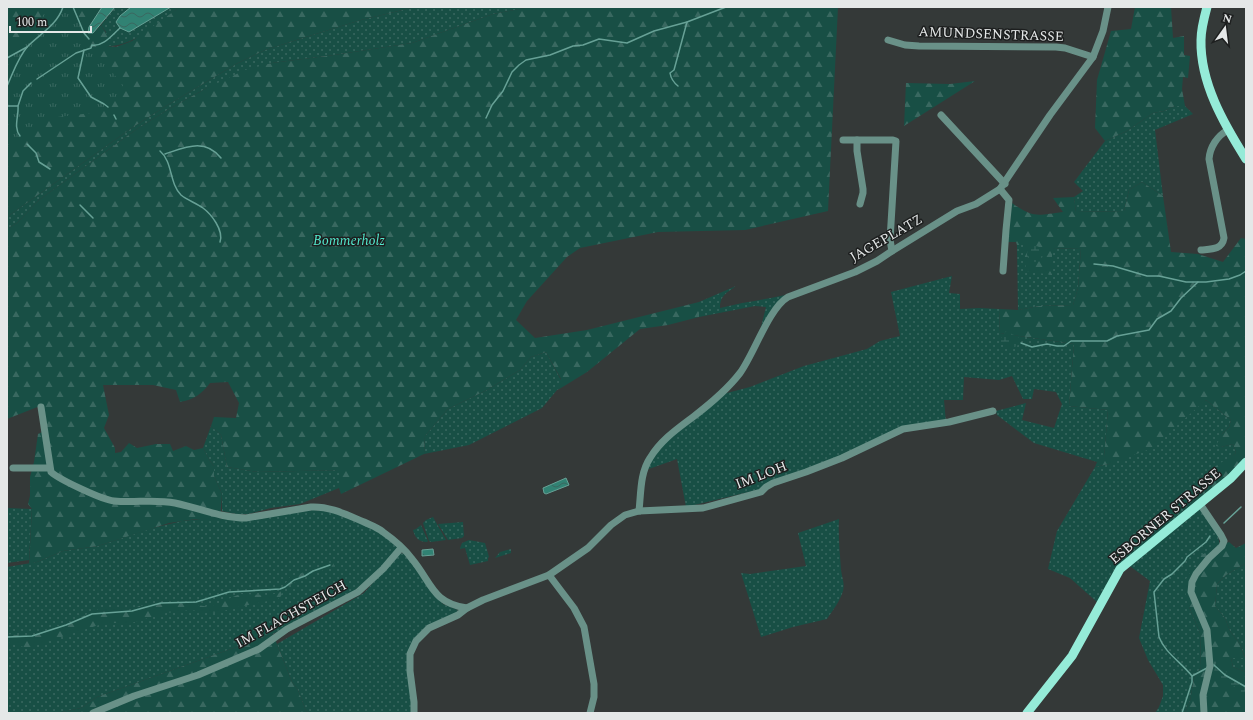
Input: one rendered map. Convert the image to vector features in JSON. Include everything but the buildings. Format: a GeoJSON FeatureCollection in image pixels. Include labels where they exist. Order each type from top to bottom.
{"type":"FeatureCollection","features":[{"type":"Feature","properties":{"kind":"main road"},"geometry":{"type":"LineString","coordinates":[[1207,7],[1200,39],[1204,70],[1212,97],[1228,130],[1246,159]]}},
{"type":"Feature","properties":{"kind":"main road","name":"ESBORNER STRASSE"},"geometry":{"type":"LineString","coordinates":[[1027,713],[1072,656],[1120,569],[1231,478],[1246,462]]}},
{"type":"Feature","properties":{"kind":"street","name":"JAGEPLATZ"},"geometry":{"type":"LineString","coordinates":[[639,511],[643,473],[647,462],[658,446],[676,429],[718,396],[739,374],[751,356],[768,322],[780,303],[788,297],[855,272],[877,261],[958,212],[976,204],[1003,186],[1050,114],[1093,57],[1103,30],[1108,7]]}},
{"type":"Feature","properties":{"kind":"street","name":"AMUNDSENSTRASSE"},"geometry":{"type":"LineString","coordinates":[[888,40],[905,45],[919,46],[1000,45],[1056,47],[1065,48],[1093,57]]}},
{"type":"Feature","properties":{"kind":"street"},"geometry":{"type":"LineString","coordinates":[[941,115],[1003,186],[1009,200],[1004,271]]}},
{"type":"Feature","properties":{"kind":"street"},"geometry":{"type":"LineString","coordinates":[[1201,250],[1218,248],[1223,242],[1224,238],[1209,159],[1211,149],[1215,142],[1224,132],[1228,130]]}},
{"type":"Feature","properties":{"kind":"street"},"geometry":{"type":"LineString","coordinates":[[843,140],[893,140],[897,143],[890,240],[892,251]]}},
{"type":"Feature","properties":{"kind":"street"},"geometry":{"type":"LineString","coordinates":[[857,140],[857,151],[863,189],[860,204]]}},
{"type":"Feature","properties":{"kind":"street"},"geometry":{"type":"LineString","coordinates":[[41,407],[49,468],[51,472],[60,478],[102,498],[113,501],[161,501],[175,503],[224,516],[238,518],[311,507],[324,507],[335,510],[382,531],[413,560],[429,584],[441,598],[452,604],[468,608]]}},
{"type":"Feature","properties":{"kind":"street","name":"IM LOH"},"geometry":{"type":"LineString","coordinates":[[414,713],[409,661],[412,648],[418,638],[429,628],[458,615],[483,600],[549,575],[588,548],[611,525],[625,516],[639,511],[703,508],[758,493],[773,483],[842,458],[903,429],[949,422],[993,411]]}},
{"type":"Feature","properties":{"kind":"street"},"geometry":{"type":"LineString","coordinates":[[13,468],[49,468]]}},
{"type":"Feature","properties":{"kind":"street"},"geometry":{"type":"LineString","coordinates":[[1200,504],[1224,541],[1222,546],[1209,558],[1196,574],[1192,582],[1191,592],[1206,630],[1210,666],[1203,695],[1204,713]]}},
{"type":"Feature","properties":{"kind":"street","name":"IM FLACHSTEICH"},"geometry":{"type":"LineString","coordinates":[[93,713],[134,696],[198,675],[259,649],[287,629],[358,592],[383,569],[401,548]]}},
{"type":"Feature","properties":{"kind":"street"},"geometry":{"type":"LineString","coordinates":[[549,575],[574,608],[584,627],[594,684],[594,697],[590,713]]}},
{"type":"Feature","properties":{"kind":"green space"},"geometry":{"type":"Polygon","coordinates":[[[7,7],[102,7],[89,27],[93,33],[101,25],[109,38],[107,46],[116,47],[132,41],[180,7],[415,7],[361,20],[265,50],[236,64],[133,127],[7,217],[7,7]]]}},
{"type":"Feature","properties":{"kind":"green space"},"geometry":{"type":"Polygon","coordinates":[[[48,7],[72,7],[85,37],[88,49],[107,66],[123,85],[115,100],[100,112],[49,118],[26,133],[21,134],[7,146],[7,46],[15,43],[32,31],[48,7]]]}},
{"type":"Feature","properties":{"kind":"green space"},"geometry":{"type":"Polygon","coordinates":[[[115,7],[180,7],[136,38],[117,45],[107,46],[106,32],[101,25],[115,7]]]}},
{"type":"Feature","properties":{"kind":"green space"},"geometry":{"type":"Polygon","coordinates":[[[415,7],[530,7],[493,14],[412,43],[272,63],[205,89],[137,129],[39,200],[17,223],[7,229],[7,217],[133,127],[236,64],[265,50],[361,20],[415,7]]]}},
{"type":"Feature","properties":{"kind":"green space","name":"Bommerholz"},"geometry":{"type":"Polygon","coordinates":[[[530,7],[838,7],[828,211],[745,230],[658,232],[580,248],[567,257],[527,301],[516,320],[535,338],[587,330],[699,302],[699,317],[668,325],[640,329],[587,372],[561,388],[561,379],[546,352],[531,357],[520,370],[487,390],[448,409],[425,436],[424,454],[341,494],[339,488],[339,470],[258,472],[227,467],[221,435],[211,426],[214,417],[236,418],[239,403],[228,382],[210,383],[197,396],[180,402],[176,390],[153,385],[103,385],[109,415],[104,428],[115,448],[115,453],[121,452],[129,443],[137,448],[156,444],[170,444],[173,451],[186,446],[194,450],[203,448],[214,466],[214,476],[222,494],[220,519],[196,519],[169,523],[98,546],[63,551],[29,564],[32,509],[28,504],[30,496],[30,477],[38,434],[42,432],[40,406],[7,419],[7,229],[17,223],[39,200],[137,129],[205,89],[245,70],[272,63],[412,43],[493,14],[530,7]]]}},
{"type":"Feature","properties":{"kind":"green space"},"geometry":{"type":"Polygon","coordinates":[[[1135,7],[1171,7],[1173,38],[1184,36],[1184,55],[1190,56],[1188,78],[1183,77],[1182,89],[1185,106],[1175,106],[1164,111],[1153,113],[1127,131],[1105,141],[1095,128],[1097,80],[1111,31],[1131,29],[1135,7]]]}},
{"type":"Feature","properties":{"kind":"green space"},"geometry":{"type":"Polygon","coordinates":[[[975,81],[904,126],[906,83],[950,84],[975,81]]]}},
{"type":"Feature","properties":{"kind":"green space"},"geometry":{"type":"Polygon","coordinates":[[[1175,106],[1185,106],[1193,114],[1155,130],[1163,196],[1142,182],[1129,190],[1124,211],[1076,212],[1074,197],[1083,191],[1074,182],[1105,141],[1127,131],[1153,113],[1164,111],[1175,106]]]}},
{"type":"Feature","properties":{"kind":"green space"},"geometry":{"type":"Polygon","coordinates":[[[1142,182],[1163,196],[1171,252],[1198,254],[1223,262],[1241,238],[1246,239],[1246,456],[1243,462],[1204,495],[1198,484],[1201,479],[1216,466],[1236,453],[1233,444],[1221,447],[1216,446],[1222,434],[1229,427],[1231,420],[1206,400],[1150,449],[1109,464],[1095,467],[1097,462],[1104,457],[1108,410],[1069,406],[1074,344],[1000,333],[999,309],[1018,310],[1039,306],[1073,305],[1078,288],[1081,248],[1052,249],[1052,275],[1026,271],[1024,245],[1017,245],[1016,242],[1008,242],[1012,203],[1031,214],[1042,215],[1063,212],[1053,198],[1074,197],[1076,212],[1124,211],[1129,190],[1142,182]]]}},
{"type":"Feature","properties":{"kind":"green space"},"geometry":{"type":"Polygon","coordinates":[[[1024,244],[1052,275],[1052,249],[1081,248],[1078,288],[1073,305],[1039,306],[1018,310],[1017,245],[1024,244]]]}},
{"type":"Feature","properties":{"kind":"green space"},"geometry":{"type":"Polygon","coordinates":[[[1035,246],[1042,251],[1043,254],[1038,261],[1035,262],[1028,257],[1027,254],[1032,247],[1035,246]]]}},
{"type":"Feature","properties":{"kind":"green space"},"geometry":{"type":"Polygon","coordinates":[[[952,276],[949,293],[960,294],[960,309],[999,309],[1000,333],[1074,344],[1069,406],[1108,410],[1104,458],[1097,462],[1034,443],[997,415],[996,411],[1026,403],[1022,420],[1054,428],[1062,404],[1056,392],[1034,389],[1032,399],[1023,399],[1012,376],[999,380],[964,377],[963,400],[944,400],[946,422],[923,424],[757,490],[686,507],[677,459],[646,470],[658,448],[723,394],[750,387],[804,366],[867,349],[880,341],[900,336],[891,292],[952,276]]]}},
{"type":"Feature","properties":{"kind":"green space"},"geometry":{"type":"Polygon","coordinates":[[[736,286],[723,297],[720,308],[785,295],[750,351],[761,327],[766,307],[755,306],[699,317],[699,302],[736,286]]]}},
{"type":"Feature","properties":{"kind":"green space"},"geometry":{"type":"Polygon","coordinates":[[[1006,331],[1020,338],[1021,343],[1015,347],[1007,347],[1001,343],[1001,338],[1006,331]]]}},
{"type":"Feature","properties":{"kind":"green space"},"geometry":{"type":"Polygon","coordinates":[[[546,352],[561,380],[561,388],[557,390],[542,408],[469,445],[424,454],[425,436],[448,409],[487,390],[520,370],[531,357],[546,352]]]}},
{"type":"Feature","properties":{"kind":"green space"},"geometry":{"type":"Polygon","coordinates":[[[1206,400],[1231,420],[1229,427],[1222,434],[1221,447],[1233,444],[1236,453],[1201,479],[1204,495],[1123,562],[1098,603],[1070,578],[1048,569],[1057,531],[1095,467],[1109,464],[1206,400]]]}},
{"type":"Feature","properties":{"kind":"green space"},"geometry":{"type":"Polygon","coordinates":[[[211,426],[221,435],[227,467],[258,472],[339,470],[339,488],[300,504],[271,508],[248,514],[236,514],[222,511],[222,494],[214,476],[214,466],[203,448],[211,426]]]}},
{"type":"Feature","properties":{"kind":"green space"},"geometry":{"type":"Polygon","coordinates":[[[1200,506],[1217,530],[1220,546],[1189,607],[1200,633],[1201,667],[1194,678],[1190,701],[1185,713],[1155,713],[1163,696],[1163,685],[1148,660],[1139,638],[1150,581],[1127,564],[1200,506]]]}},
{"type":"Feature","properties":{"kind":"green space"},"geometry":{"type":"Polygon","coordinates":[[[7,508],[32,509],[29,560],[7,563],[7,508]]]}},
{"type":"Feature","properties":{"kind":"green space"},"geometry":{"type":"Polygon","coordinates":[[[313,510],[335,512],[382,532],[399,548],[380,569],[347,597],[273,634],[97,697],[81,708],[57,713],[9,713],[7,711],[7,567],[37,562],[63,551],[98,546],[149,529],[182,521],[210,518],[242,520],[313,510]]]}},
{"type":"Feature","properties":{"kind":"green space"},"geometry":{"type":"Polygon","coordinates":[[[433,517],[446,540],[429,541],[423,523],[433,517]]]}},
{"type":"Feature","properties":{"kind":"green space"},"geometry":{"type":"Polygon","coordinates":[[[839,519],[841,570],[844,588],[834,609],[827,619],[793,627],[761,637],[741,573],[750,574],[806,566],[798,533],[839,519]]]}},
{"type":"Feature","properties":{"kind":"green space"},"geometry":{"type":"Polygon","coordinates":[[[463,522],[464,536],[462,538],[448,540],[438,524],[463,522]]]}},
{"type":"Feature","properties":{"kind":"green space"},"geometry":{"type":"Polygon","coordinates":[[[421,525],[428,541],[427,542],[420,540],[414,533],[413,530],[421,525]]]}},
{"type":"Feature","properties":{"kind":"green space"},"geometry":{"type":"Polygon","coordinates":[[[469,540],[485,543],[489,557],[488,561],[470,565],[465,548],[460,549],[462,543],[469,540]]]}},
{"type":"Feature","properties":{"kind":"green space"},"geometry":{"type":"Polygon","coordinates":[[[1229,542],[1236,548],[1246,543],[1246,563],[1226,575],[1217,584],[1215,606],[1225,618],[1230,631],[1240,644],[1245,658],[1231,658],[1233,667],[1246,672],[1246,713],[1185,713],[1190,701],[1194,678],[1201,667],[1200,633],[1189,607],[1183,584],[1201,555],[1229,542]]]}},
{"type":"Feature","properties":{"kind":"green space"},"geometry":{"type":"Polygon","coordinates":[[[511,549],[511,553],[495,558],[500,552],[511,549]]]}},
{"type":"Feature","properties":{"kind":"green space"},"geometry":{"type":"Polygon","coordinates":[[[402,553],[406,555],[443,604],[458,610],[456,613],[429,626],[409,653],[413,713],[310,713],[306,711],[298,690],[292,682],[277,644],[364,593],[398,554],[402,553]]]}},
{"type":"Feature","properties":{"kind":"green space"},"geometry":{"type":"Polygon","coordinates":[[[333,562],[334,566],[301,579],[289,586],[284,590],[281,597],[278,599],[233,608],[217,613],[190,610],[166,613],[131,623],[105,623],[27,648],[7,642],[7,634],[34,635],[72,621],[101,608],[116,607],[129,611],[139,606],[186,603],[209,607],[240,594],[269,595],[279,593],[290,577],[333,562]]]}},
{"type":"Feature","properties":{"kind":"green space"},"geometry":{"type":"Polygon","coordinates":[[[1246,563],[1246,672],[1233,667],[1231,658],[1245,657],[1240,644],[1230,631],[1225,618],[1215,606],[1217,584],[1226,575],[1246,563]]]}},
{"type":"Feature","properties":{"kind":"green space"},"geometry":{"type":"Polygon","coordinates":[[[273,634],[292,682],[298,690],[306,711],[310,713],[57,713],[81,708],[97,697],[273,634]]]}},
{"type":"Feature","properties":{"kind":"green space"},"geometry":{"type":"Polygon","coordinates":[[[1216,662],[1230,675],[1246,683],[1246,699],[1234,686],[1211,677],[1214,672],[1216,662]]]}},
{"type":"Feature","properties":{"kind":"water"},"geometry":{"type":"Polygon","coordinates":[[[102,7],[115,7],[93,33],[88,33],[89,27],[102,7]]]}},
{"type":"Feature","properties":{"kind":"water"},"geometry":{"type":"Polygon","coordinates":[[[131,7],[171,7],[129,32],[120,28],[116,22],[120,16],[131,7]]]}},
{"type":"Feature","properties":{"kind":"water"},"geometry":{"type":"Polygon","coordinates":[[[566,478],[569,485],[546,494],[544,493],[543,488],[566,478]]]}},
{"type":"Feature","properties":{"kind":"water"},"geometry":{"type":"Polygon","coordinates":[[[433,549],[434,555],[422,556],[422,550],[433,549]]]}},
{"type":"Feature","properties":{"kind":"waterway"},"geometry":{"type":"LineString","coordinates":[[7,86],[24,50],[53,24],[63,7]]}},
{"type":"Feature","properties":{"kind":"waterway"},"geometry":{"type":"LineString","coordinates":[[73,7],[84,33],[89,39]]}},
{"type":"Feature","properties":{"kind":"waterway"},"geometry":{"type":"LineString","coordinates":[[486,118],[492,105],[503,91],[512,72],[526,60],[550,55],[573,46],[583,45],[599,39],[627,43],[654,31],[687,22],[726,7]]}},
{"type":"Feature","properties":{"kind":"waterway"},"geometry":{"type":"LineString","coordinates":[[678,86],[672,80],[670,73],[674,70],[687,22]]}},
{"type":"Feature","properties":{"kind":"waterway"},"geometry":{"type":"LineString","coordinates":[[37,79],[76,53],[91,48],[92,45],[104,42],[120,28]]}},
{"type":"Feature","properties":{"kind":"waterway"},"geometry":{"type":"LineString","coordinates":[[7,58],[27,47]]}},
{"type":"Feature","properties":{"kind":"waterway"},"geometry":{"type":"LineString","coordinates":[[84,50],[78,78],[91,97],[108,107]]}},
{"type":"Feature","properties":{"kind":"waterway"},"geometry":{"type":"LineString","coordinates":[[7,106],[18,106],[23,91],[31,83]]}},
{"type":"Feature","properties":{"kind":"waterway"},"geometry":{"type":"LineString","coordinates":[[18,106],[17,129],[20,136]]}},
{"type":"Feature","properties":{"kind":"waterway"},"geometry":{"type":"LineString","coordinates":[[114,115],[116,119]]}},
{"type":"Feature","properties":{"kind":"waterway"},"geometry":{"type":"LineString","coordinates":[[27,144],[36,153],[39,162],[50,169]]}},
{"type":"Feature","properties":{"kind":"waterway"},"geometry":{"type":"LineString","coordinates":[[165,154],[188,147],[202,146],[215,152],[221,158]]}},
{"type":"Feature","properties":{"kind":"waterway"},"geometry":{"type":"LineString","coordinates":[[160,151],[167,161],[174,185],[177,190],[183,197],[203,208],[210,214],[220,232],[220,242]]}},
{"type":"Feature","properties":{"kind":"waterway"},"geometry":{"type":"LineString","coordinates":[[80,205],[93,218]]}},
{"type":"Feature","properties":{"kind":"waterway"},"geometry":{"type":"LineString","coordinates":[[1094,264],[1113,266],[1147,276],[1159,276],[1186,282],[1206,282],[1229,279],[1246,271]]}},
{"type":"Feature","properties":{"kind":"waterway"},"geometry":{"type":"LineString","coordinates":[[1021,343],[1032,347],[1047,344],[1064,346],[1071,341],[1107,341],[1117,336],[1149,330],[1157,319],[1171,311],[1181,298],[1198,282]]}},
{"type":"Feature","properties":{"kind":"waterway"},"geometry":{"type":"LineString","coordinates":[[1224,523],[1241,507]]}},
{"type":"Feature","properties":{"kind":"waterway"},"geometry":{"type":"LineString","coordinates":[[1182,713],[1192,682],[1192,676],[1169,653],[1159,637],[1154,592],[1164,579],[1172,574],[1187,557],[1206,542],[1210,536]]}},
{"type":"Feature","properties":{"kind":"waterway"},"geometry":{"type":"LineString","coordinates":[[7,637],[32,636],[66,625],[92,614],[132,611],[161,603],[196,602],[229,592],[280,589],[294,580],[330,565]]}},
{"type":"Feature","properties":{"kind":"waterway"},"geometry":{"type":"LineString","coordinates":[[1214,665],[1225,675],[1246,687]]}},
{"type":"Feature","properties":{"kind":"waterway"},"geometry":{"type":"LineString","coordinates":[[1192,676],[1207,668]]}}]}
